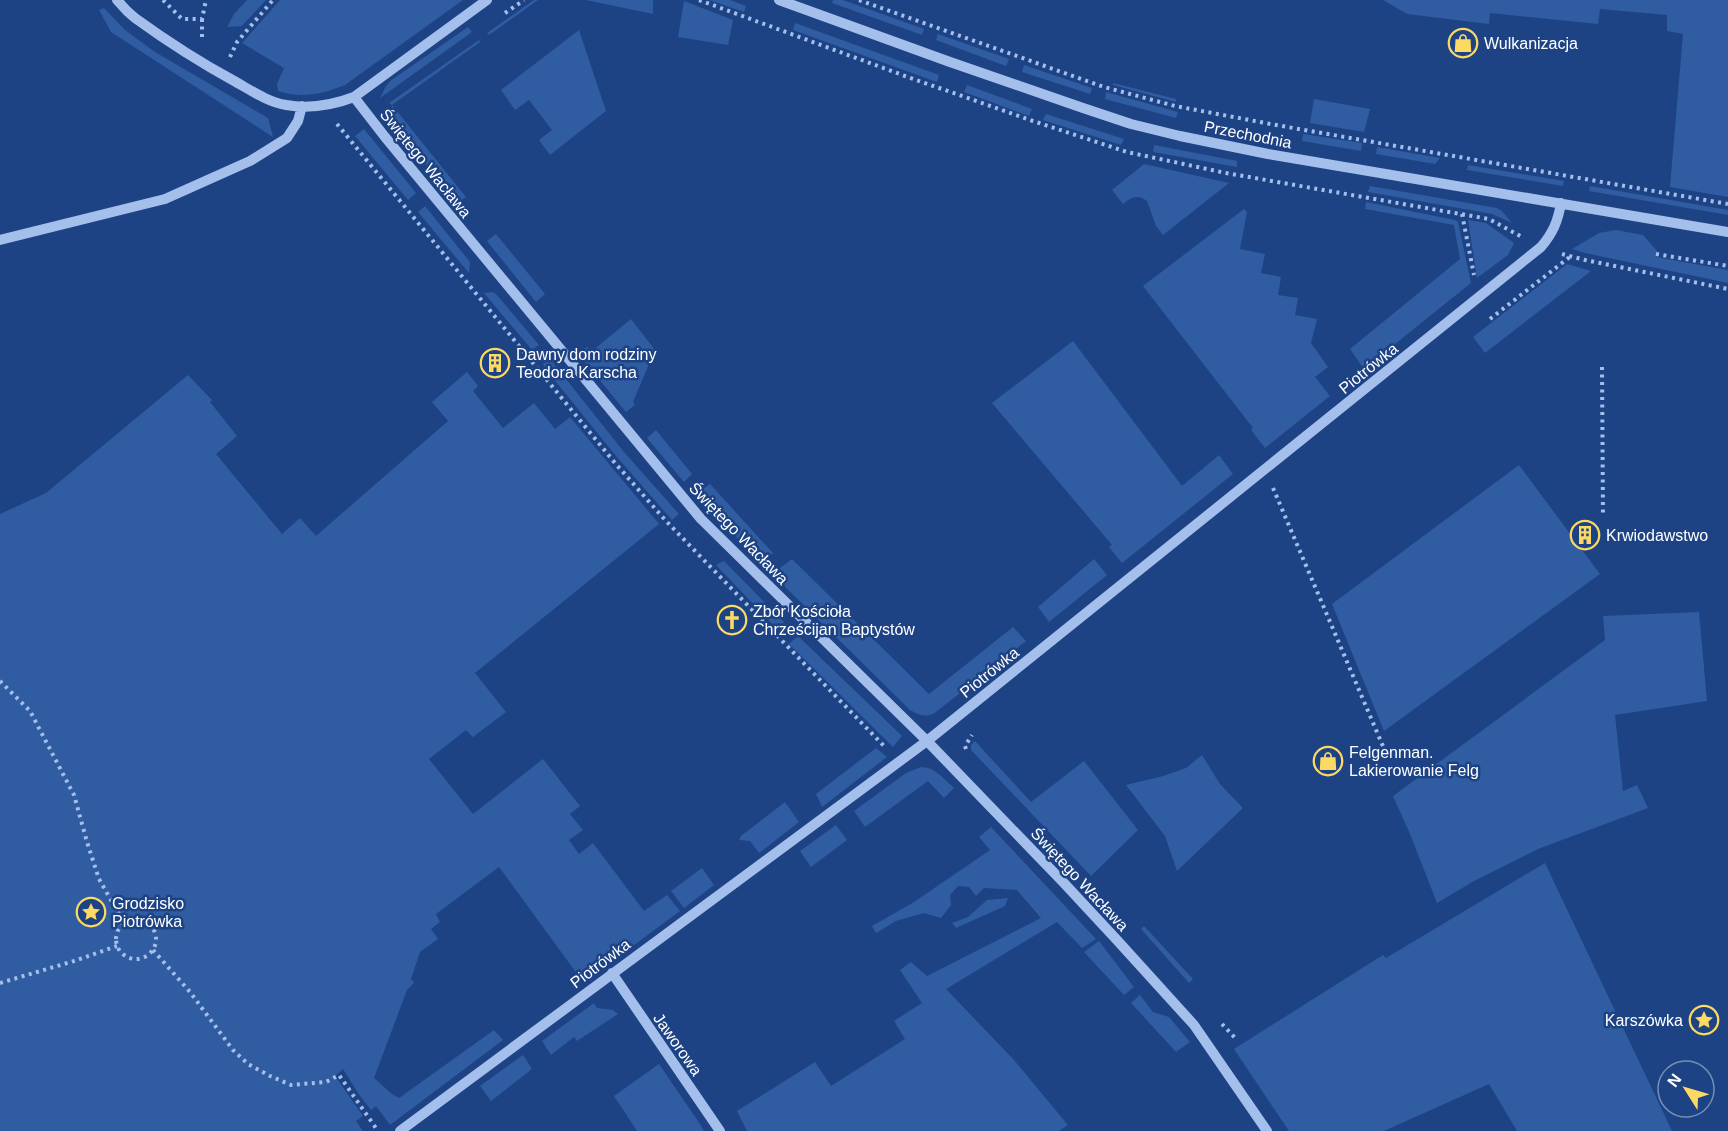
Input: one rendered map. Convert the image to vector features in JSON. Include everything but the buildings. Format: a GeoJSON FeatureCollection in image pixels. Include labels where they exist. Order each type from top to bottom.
{"type":"FeatureCollection","features":[{"type":"Feature","properties":{"kind":"street"},"geometry":{"type":"LineString","coordinates":[[117,0],[155,33],[202,63],[273,101],[302,106],[336,103],[354,97],[487,0]]}},
{"type":"Feature","properties":{"kind":"street","name":"Przechodnia"},"geometry":{"type":"LineString","coordinates":[[779,0],[950,63],[1141,126],[1180,136],[1268,154],[1728,232]]}},
{"type":"Feature","properties":{"kind":"street","name":"Świętego Wacława"},"geometry":{"type":"LineString","coordinates":[[354,97],[701,519],[927,741],[1071,890],[1194,1026],[1267,1131]]}},
{"type":"Feature","properties":{"kind":"street"},"geometry":{"type":"LineString","coordinates":[[0,240],[165,199],[240,165],[288,138],[298,121],[302,106]]}},
{"type":"Feature","properties":{"kind":"street","name":"Piotrówka"},"geometry":{"type":"LineString","coordinates":[[400,1131],[927,741],[1541,247],[1552,235],[1562,203]]}},
{"type":"Feature","properties":{"kind":"street","name":"Jaworowa"},"geometry":{"type":"LineString","coordinates":[[612,974],[720,1131]]}},
{"type":"Feature","properties":{"kind":"path"},"geometry":{"type":"LineString","coordinates":[[163,0],[182,18],[202,19],[206,0]]}},
{"type":"Feature","properties":{"kind":"path"},"geometry":{"type":"LineString","coordinates":[[222,74],[237,42],[273,0]]}},
{"type":"Feature","properties":{"kind":"path"},"geometry":{"type":"LineString","coordinates":[[859,0],[1104,87],[1175,106],[1728,204]]}},
{"type":"Feature","properties":{"kind":"path"},"geometry":{"type":"LineString","coordinates":[[334,122],[343,130],[615,463],[667,522],[900,762]]}},
{"type":"Feature","properties":{"kind":"path"},"geometry":{"type":"LineString","coordinates":[[1462,214],[1479,297]]}},
{"type":"Feature","properties":{"kind":"path"},"geometry":{"type":"LineString","coordinates":[[1656,254],[1728,267]]}},
{"type":"Feature","properties":{"kind":"path"},"geometry":{"type":"LineString","coordinates":[[1483,324],[1571,256]]}},
{"type":"Feature","properties":{"kind":"path"},"geometry":{"type":"LineString","coordinates":[[1602,367],[1603,517]]}},
{"type":"Feature","properties":{"kind":"path"},"geometry":{"type":"LineString","coordinates":[[1265,470],[1385,751],[1395,757],[1400,754]]}},
{"type":"Feature","properties":{"kind":"path"},"geometry":{"type":"LineString","coordinates":[[1274,490],[1283,483]]}},
{"type":"Feature","properties":{"kind":"path"},"geometry":{"type":"LineString","coordinates":[[0,681],[30,711],[74,795],[99,879],[124,923]]}},
{"type":"Feature","properties":{"kind":"path"},"geometry":{"type":"LineString","coordinates":[[968,753],[965,746],[974,732]]}},
{"type":"Feature","properties":{"kind":"path"},"geometry":{"type":"LineString","coordinates":[[132,919],[149,924],[156,941],[153,950],[146,956],[138,959],[122,954],[117,946],[116,938],[118,930],[124,923],[132,919]]}},
{"type":"Feature","properties":{"kind":"path"},"geometry":{"type":"LineString","coordinates":[[0,983],[117,946]]}},
{"type":"Feature","properties":{"kind":"path"},"geometry":{"type":"LineString","coordinates":[[153,950],[202,1008],[233,1050],[248,1064],[291,1085],[326,1082],[339,1075],[378,1131]]}},
{"type":"Feature","properties":{"kind":"path"},"geometry":{"type":"LineString","coordinates":[[1215,1016],[1236,1040]]}},
{"type":"Feature","properties":{"kind":"shaded area"},"geometry":{"type":"Polygon","coordinates":[[[247,0],[266,0],[242,26],[227,27],[234,14],[247,0]]]}},
{"type":"Feature","properties":{"kind":"shaded area"},"geometry":{"type":"Polygon","coordinates":[[[280,0],[463,0],[345,85],[320,93],[295,95],[278,91],[277,84],[284,68],[242,43],[280,0]]]}},
{"type":"Feature","properties":{"kind":"shaded area"},"geometry":{"type":"Polygon","coordinates":[[[534,0],[538,0],[489,35],[487,33],[534,0]]]}},
{"type":"Feature","properties":{"kind":"shaded area"},"geometry":{"type":"Polygon","coordinates":[[[586,0],[653,0],[653,14],[586,0]]]}},
{"type":"Feature","properties":{"kind":"shaded area"},"geometry":{"type":"Polygon","coordinates":[[[709,0],[730,0],[746,6],[744,12],[709,0]]]}},
{"type":"Feature","properties":{"kind":"shaded area"},"geometry":{"type":"Polygon","coordinates":[[[833,0],[843,0],[924,29],[922,35],[832,3],[833,0]]]}},
{"type":"Feature","properties":{"kind":"shaded area"},"geometry":{"type":"Polygon","coordinates":[[[1383,0],[1728,0],[1728,197],[1670,187],[1683,34],[1667,31],[1667,15],[1600,9],[1598,24],[1490,13],[1489,24],[1407,14],[1383,0]]]}},
{"type":"Feature","properties":{"kind":"shaded area"},"geometry":{"type":"Polygon","coordinates":[[[684,1],[733,20],[728,45],[678,37],[684,1]]]}},
{"type":"Feature","properties":{"kind":"shaded area"},"geometry":{"type":"Polygon","coordinates":[[[104,8],[125,30],[155,52],[268,118],[273,137],[111,32],[99,10],[104,8]]]}},
{"type":"Feature","properties":{"kind":"shaded area"},"geometry":{"type":"Polygon","coordinates":[[[795,23],[939,75],[937,82],[793,30],[795,23]]]}},
{"type":"Feature","properties":{"kind":"shaded area"},"geometry":{"type":"Polygon","coordinates":[[[468,27],[472,32],[380,98],[390,81],[468,27]]]}},
{"type":"Feature","properties":{"kind":"shaded area"},"geometry":{"type":"Polygon","coordinates":[[[579,30],[606,111],[550,155],[539,140],[552,130],[529,100],[515,110],[501,90],[579,30]]]}},
{"type":"Feature","properties":{"kind":"shaded area"},"geometry":{"type":"Polygon","coordinates":[[[938,34],[1009,59],[1006,66],[936,40],[938,34]]]}},
{"type":"Feature","properties":{"kind":"shaded area"},"geometry":{"type":"Polygon","coordinates":[[[479,40],[480,42],[392,105],[389,103],[479,40]]]}},
{"type":"Feature","properties":{"kind":"shaded area"},"geometry":{"type":"Polygon","coordinates":[[[1024,65],[1092,88],[1090,94],[1022,72],[1024,65]]]}},
{"type":"Feature","properties":{"kind":"shaded area"},"geometry":{"type":"Polygon","coordinates":[[[1113,83],[1176,99],[1176,102],[1113,85],[1113,83]]]}},
{"type":"Feature","properties":{"kind":"shaded area"},"geometry":{"type":"Polygon","coordinates":[[[967,85],[1032,109],[1029,116],[964,92],[967,85]]]}},
{"type":"Feature","properties":{"kind":"shaded area"},"geometry":{"type":"Polygon","coordinates":[[[1106,92],[1178,112],[1176,118],[1105,99],[1106,92]]]}},
{"type":"Feature","properties":{"kind":"shaded area"},"geometry":{"type":"Polygon","coordinates":[[[1314,99],[1370,109],[1364,132],[1310,123],[1314,99]]]}},
{"type":"Feature","properties":{"kind":"shaded area"},"geometry":{"type":"Polygon","coordinates":[[[392,105],[466,197],[457,203],[391,121],[396,117],[391,111],[392,105]]]}},
{"type":"Feature","properties":{"kind":"shaded area"},"geometry":{"type":"Polygon","coordinates":[[[1046,114],[1124,139],[1121,145],[1043,120],[1046,114]]]}},
{"type":"Feature","properties":{"kind":"shaded area"},"geometry":{"type":"Polygon","coordinates":[[[364,129],[416,193],[408,200],[355,136],[364,129]]]}},
{"type":"Feature","properties":{"kind":"shaded area"},"geometry":{"type":"Polygon","coordinates":[[[1303,134],[1362,143],[1361,151],[1302,141],[1303,134]]]}},
{"type":"Feature","properties":{"kind":"shaded area"},"geometry":{"type":"Polygon","coordinates":[[[1154,145],[1237,161],[1237,167],[1153,152],[1154,145]]]}},
{"type":"Feature","properties":{"kind":"shaded area"},"geometry":{"type":"Polygon","coordinates":[[[1377,147],[1440,158],[1435,164],[1376,154],[1377,147]]]}},
{"type":"Feature","properties":{"kind":"shaded area"},"geometry":{"type":"Polygon","coordinates":[[[1144,164],[1229,183],[1163,235],[1156,226],[1147,201],[1135,197],[1123,204],[1112,190],[1144,164]]]}},
{"type":"Feature","properties":{"kind":"shaded area"},"geometry":{"type":"Polygon","coordinates":[[[1468,165],[1564,181],[1563,186],[1467,170],[1468,165]]]}},
{"type":"Feature","properties":{"kind":"shaded area"},"geometry":{"type":"Polygon","coordinates":[[[1370,186],[1497,208],[1512,223],[1492,214],[1368,192],[1370,186]]]}},
{"type":"Feature","properties":{"kind":"shaded area"},"geometry":{"type":"Polygon","coordinates":[[[1590,186],[1728,210],[1728,215],[1589,191],[1590,186]]]}},
{"type":"Feature","properties":{"kind":"shaded area"},"geometry":{"type":"Polygon","coordinates":[[[1366,202],[1458,222],[1471,283],[1364,369],[1350,349],[1460,259],[1454,225],[1365,209],[1366,202]]]}},
{"type":"Feature","properties":{"kind":"shaded area"},"geometry":{"type":"Polygon","coordinates":[[[425,206],[470,262],[469,273],[418,212],[425,206]]]}},
{"type":"Feature","properties":{"kind":"shaded area"},"geometry":{"type":"Polygon","coordinates":[[[1244,209],[1247,212],[1240,249],[1265,254],[1261,273],[1281,277],[1278,295],[1298,298],[1295,315],[1317,319],[1311,343],[1328,367],[1315,377],[1330,396],[1265,448],[1251,430],[1253,428],[1143,286],[1244,209]]]}},
{"type":"Feature","properties":{"kind":"shaded area"},"geometry":{"type":"Polygon","coordinates":[[[1468,220],[1486,223],[1514,243],[1508,255],[1477,278],[1468,220]]]}},
{"type":"Feature","properties":{"kind":"shaded area"},"geometry":{"type":"Polygon","coordinates":[[[1616,230],[1643,235],[1657,251],[1656,257],[1728,270],[1728,283],[1572,249],[1599,233],[1616,230]]]}},
{"type":"Feature","properties":{"kind":"shaded area"},"geometry":{"type":"Polygon","coordinates":[[[496,234],[545,294],[536,302],[487,241],[496,234]]]}},
{"type":"Feature","properties":{"kind":"shaded area"},"geometry":{"type":"Polygon","coordinates":[[[1567,264],[1591,271],[1485,353],[1473,337],[1567,264]]]}},
{"type":"Feature","properties":{"kind":"shaded area"},"geometry":{"type":"Polygon","coordinates":[[[492,292],[539,345],[532,350],[484,293],[492,292]]]}},
{"type":"Feature","properties":{"kind":"shaded area"},"geometry":{"type":"Polygon","coordinates":[[[631,319],[655,350],[633,402],[635,405],[626,412],[578,354],[587,347],[592,351],[631,319]]]}},
{"type":"Feature","properties":{"kind":"shaded area"},"geometry":{"type":"Polygon","coordinates":[[[1073,341],[1182,486],[1219,455],[1233,474],[1122,563],[1109,547],[1112,545],[992,403],[1073,341]]]}},
{"type":"Feature","properties":{"kind":"shaded area"},"geometry":{"type":"Polygon","coordinates":[[[550,359],[624,452],[679,514],[672,520],[616,456],[544,367],[543,364],[550,359]]]}},
{"type":"Feature","properties":{"kind":"shaded area"},"geometry":{"type":"Polygon","coordinates":[[[467,372],[478,386],[473,391],[503,428],[534,403],[555,429],[570,417],[659,524],[475,673],[506,712],[473,737],[466,730],[429,759],[473,814],[543,759],[580,806],[570,814],[583,830],[569,840],[579,854],[593,843],[644,911],[667,895],[680,911],[587,980],[575,971],[499,867],[436,914],[440,922],[431,929],[438,939],[420,952],[411,979],[414,983],[407,990],[374,1078],[399,1098],[494,1030],[503,1040],[390,1125],[376,1106],[371,1110],[343,1069],[335,1076],[363,1116],[356,1121],[363,1131],[0,1131],[0,514],[46,493],[188,375],[212,400],[210,402],[237,436],[216,454],[282,534],[300,518],[316,536],[448,421],[432,402],[467,372]]]}},
{"type":"Feature","properties":{"kind":"shaded area"},"geometry":{"type":"Polygon","coordinates":[[[656,430],[692,474],[684,482],[647,438],[656,430]]]}},
{"type":"Feature","properties":{"kind":"shaded area"},"geometry":{"type":"Polygon","coordinates":[[[1519,465],[1600,574],[1384,731],[1332,604],[1519,465]]]}},
{"type":"Feature","properties":{"kind":"shaded area"},"geometry":{"type":"Polygon","coordinates":[[[710,484],[773,553],[761,563],[696,494],[710,484]]]}},
{"type":"Feature","properties":{"kind":"shaded area"},"geometry":{"type":"Polygon","coordinates":[[[792,559],[929,694],[1013,627],[1026,641],[936,712],[926,716],[920,715],[910,710],[772,574],[792,559]]]}},
{"type":"Feature","properties":{"kind":"shaded area"},"geometry":{"type":"Polygon","coordinates":[[[1094,559],[1107,575],[1049,622],[1038,607],[1094,559]]]}},
{"type":"Feature","properties":{"kind":"shaded area"},"geometry":{"type":"Polygon","coordinates":[[[724,561],[784,622],[777,629],[716,565],[724,561]]]}},
{"type":"Feature","properties":{"kind":"shaded area"},"geometry":{"type":"Polygon","coordinates":[[[1699,612],[1707,701],[1615,715],[1623,791],[1637,785],[1648,808],[1538,849],[1474,881],[1437,903],[1393,796],[1605,640],[1603,616],[1699,612]]]}},
{"type":"Feature","properties":{"kind":"shaded area"},"geometry":{"type":"Polygon","coordinates":[[[798,636],[902,736],[893,747],[789,644],[798,636]]]}},
{"type":"Feature","properties":{"kind":"shaded area"},"geometry":{"type":"Polygon","coordinates":[[[975,741],[1031,802],[1084,761],[1138,830],[1091,876],[971,750],[971,745],[975,741]]]}},
{"type":"Feature","properties":{"kind":"shaded area"},"geometry":{"type":"Polygon","coordinates":[[[876,748],[887,757],[822,807],[816,794],[876,748]]]}},
{"type":"Feature","properties":{"kind":"shaded area"},"geometry":{"type":"Polygon","coordinates":[[[1202,755],[1220,784],[1243,808],[1177,871],[1165,836],[1126,785],[1186,768],[1202,755]]]}},
{"type":"Feature","properties":{"kind":"shaded area"},"geometry":{"type":"Polygon","coordinates":[[[921,767],[935,771],[954,788],[944,798],[928,781],[865,827],[854,811],[906,773],[921,767]]]}},
{"type":"Feature","properties":{"kind":"shaded area"},"geometry":{"type":"Polygon","coordinates":[[[785,802],[799,822],[759,853],[750,841],[739,840],[741,836],[785,802]]]}},
{"type":"Feature","properties":{"kind":"shaded area"},"geometry":{"type":"Polygon","coordinates":[[[836,825],[847,840],[811,867],[800,851],[836,825]]]}},
{"type":"Feature","properties":{"kind":"shaded area"},"geometry":{"type":"Polygon","coordinates":[[[991,827],[1096,939],[1082,948],[1057,922],[946,989],[1014,1060],[1068,1125],[1059,1131],[747,1131],[737,1111],[815,1062],[831,1086],[905,1039],[894,1021],[922,1003],[900,970],[911,962],[927,976],[1041,918],[1017,890],[984,888],[976,896],[969,887],[958,886],[950,895],[951,905],[941,918],[924,913],[896,921],[876,933],[872,926],[914,902],[990,850],[979,837],[991,827]]]}},
{"type":"Feature","properties":{"kind":"shaded area"},"geometry":{"type":"Polygon","coordinates":[[[1545,863],[1656,1097],[1656,1119],[1666,1119],[1672,1131],[1517,1131],[1489,1084],[1384,1131],[1289,1131],[1234,1049],[1383,955],[1386,958],[1545,863]]]}},
{"type":"Feature","properties":{"kind":"shaded area"},"geometry":{"type":"Polygon","coordinates":[[[702,868],[714,885],[684,908],[671,891],[702,868]]]}},
{"type":"Feature","properties":{"kind":"shaded area"},"geometry":{"type":"Polygon","coordinates":[[[1008,898],[1005,906],[956,928],[952,923],[968,917],[987,900],[1008,898]]]}},
{"type":"Feature","properties":{"kind":"shaded area"},"geometry":{"type":"Polygon","coordinates":[[[1144,926],[1193,979],[1189,983],[1141,929],[1144,926]]]}},
{"type":"Feature","properties":{"kind":"shaded area"},"geometry":{"type":"Polygon","coordinates":[[[1099,941],[1134,987],[1124,995],[1084,952],[1099,941]]]}},
{"type":"Feature","properties":{"kind":"shaded area"},"geometry":{"type":"Polygon","coordinates":[[[1140,995],[1153,1012],[1169,1017],[1190,1042],[1176,1052],[1131,1003],[1140,995]]]}},
{"type":"Feature","properties":{"kind":"shaded area"},"geometry":{"type":"Polygon","coordinates":[[[594,1003],[597,1008],[613,1010],[618,1014],[577,1041],[574,1037],[551,1055],[542,1041],[594,1003]]]}},
{"type":"Feature","properties":{"kind":"shaded area"},"geometry":{"type":"Polygon","coordinates":[[[523,1055],[532,1069],[491,1101],[480,1086],[523,1055]]]}},
{"type":"Feature","properties":{"kind":"shaded area"},"geometry":{"type":"Polygon","coordinates":[[[659,1064],[704,1131],[637,1131],[614,1096],[659,1064]]]}},
{"type":"Feature","properties":{"kind":"place","name":"Wulkanizacja"},"geometry":{"type":"Point","coordinates":[1463,43]}},
{"type":"Feature","properties":{"kind":"place","name":"Dawny dom rodziny Teodora Karscha"},"geometry":{"type":"Point","coordinates":[495,363]}},
{"type":"Feature","properties":{"kind":"place","name":"Krwiodawstwo"},"geometry":{"type":"Point","coordinates":[1585,535]}},
{"type":"Feature","properties":{"kind":"place","name":"Zbór Kościoła Chrześcijan Baptystów"},"geometry":{"type":"Point","coordinates":[732,620]}},
{"type":"Feature","properties":{"kind":"place","name":"Felgenman. Lakierowanie Felg"},"geometry":{"type":"Point","coordinates":[1328,761]}},
{"type":"Feature","properties":{"kind":"place","name":"Grodzisko Piotrówka"},"geometry":{"type":"Point","coordinates":[91,912]}},
{"type":"Feature","properties":{"kind":"place","name":"Karszówka"},"geometry":{"type":"Point","coordinates":[1704,1020]}}]}
